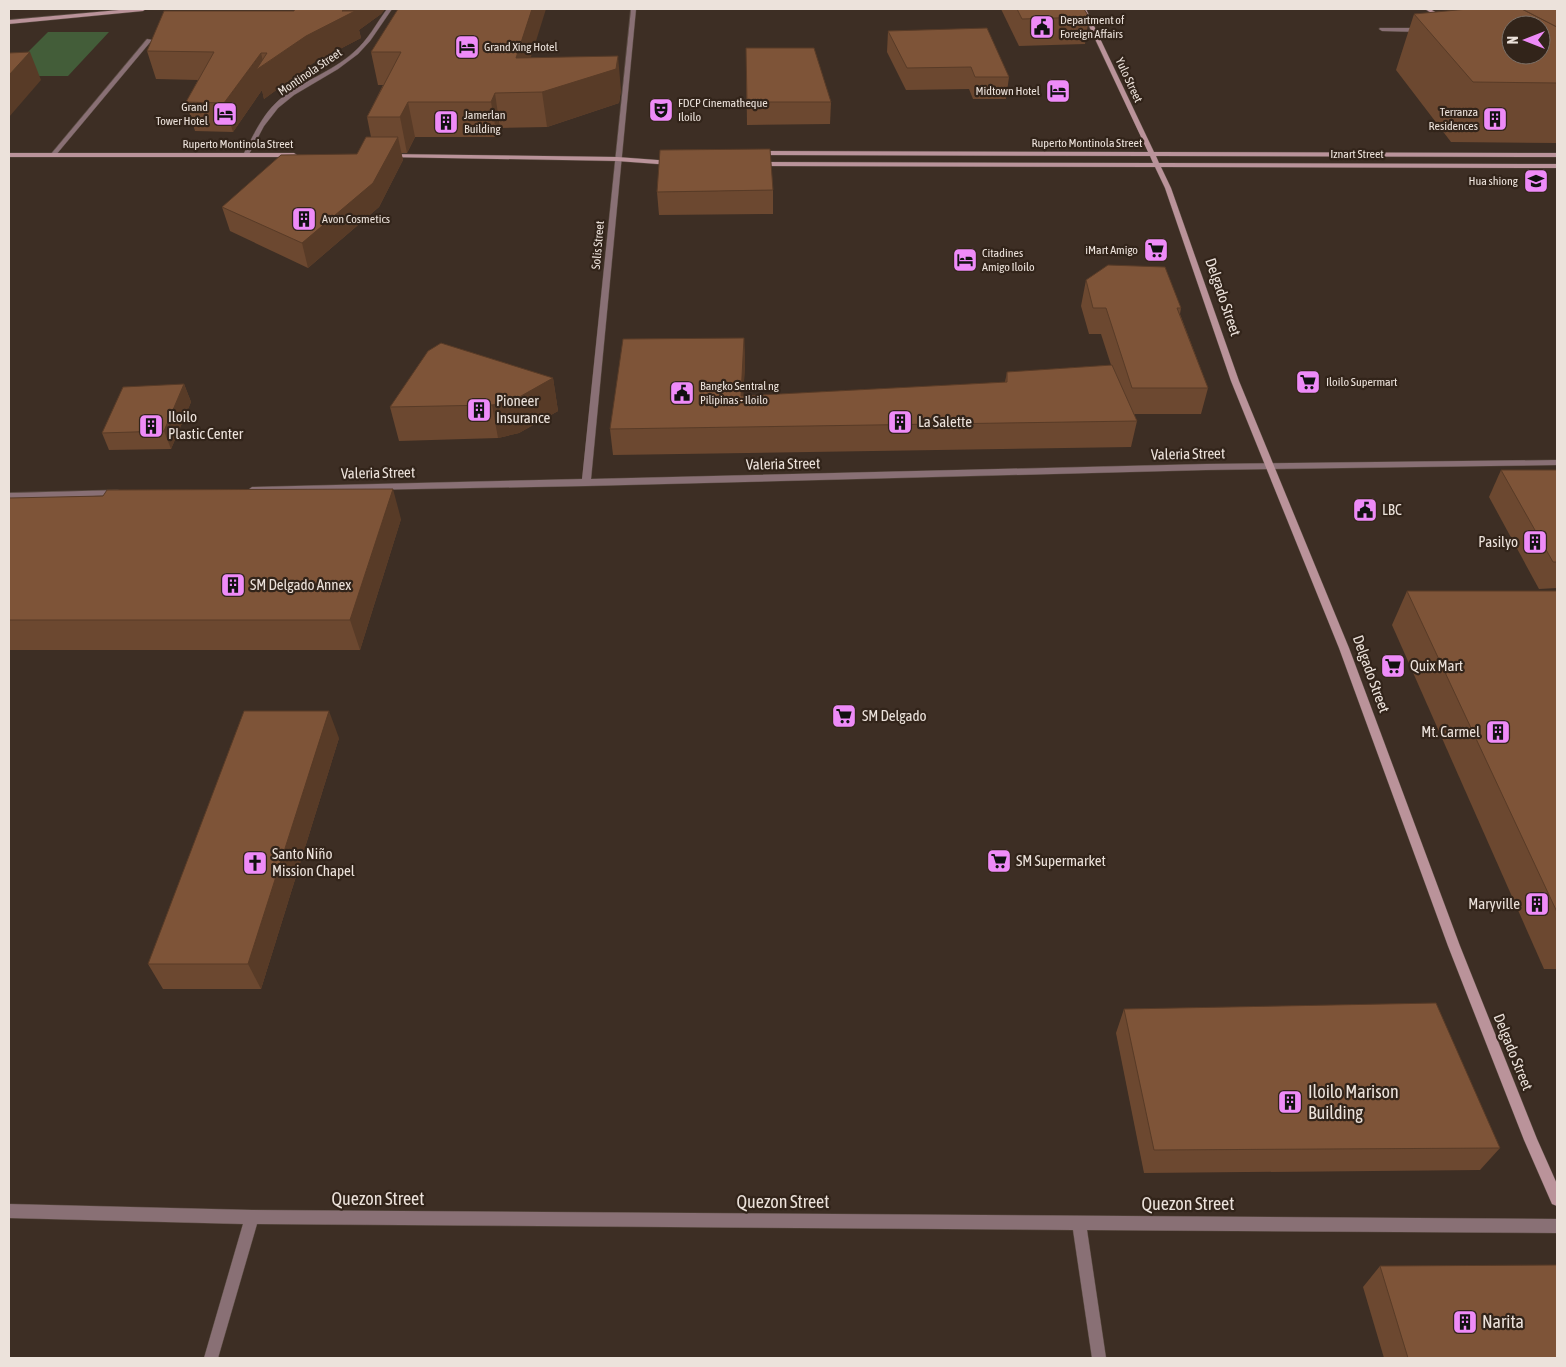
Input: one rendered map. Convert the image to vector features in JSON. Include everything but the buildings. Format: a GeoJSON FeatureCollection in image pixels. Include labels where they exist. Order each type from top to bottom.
{"type":"FeatureCollection","features":[{"type":"Feature","properties":{"kind":"main road"},"geometry":{"type":"LineString","coordinates":[[9,22],[143,9]]}},
{"type":"Feature","properties":{"kind":"main road","name":"Yulo Street"},"geometry":{"type":"LineString","coordinates":[[1084,9],[1155,160]]}},
{"type":"Feature","properties":{"kind":"main road"},"geometry":{"type":"LineString","coordinates":[[1427,9],[1451,22]]}},
{"type":"Feature","properties":{"kind":"main road","name":"Ruperto Montinola Street"},"geometry":{"type":"LineString","coordinates":[[747,153],[1155,160]]}},
{"type":"Feature","properties":{"kind":"main road"},"geometry":{"type":"LineString","coordinates":[[617,159],[662,154]]}},
{"type":"Feature","properties":{"kind":"main road","name":"Ruperto Montinola Street"},"geometry":{"type":"LineString","coordinates":[[9,155],[304,155]]}},
{"type":"Feature","properties":{"kind":"main road","name":"Ruperto Montinola Street"},"geometry":{"type":"LineString","coordinates":[[750,164],[1557,155]]}},
{"type":"Feature","properties":{"kind":"main road"},"geometry":{"type":"LineString","coordinates":[[381,156],[617,159],[680,164]]}},
{"type":"Feature","properties":{"kind":"main road","name":"Iznart Street"},"geometry":{"type":"LineString","coordinates":[[1155,160],[1557,166]]}},
{"type":"Feature","properties":{"kind":"main road","name":"Delgado Street"},"geometry":{"type":"LineString","coordinates":[[1155,160],[1168,188],[1235,381],[1271,466],[1291,523],[1344,648],[1454,946],[1527,1131],[1557,1199]]}},
{"type":"Feature","properties":{"kind":"street","name":"Montinola Street"},"geometry":{"type":"LineString","coordinates":[[246,155],[256,134],[274,109],[283,100],[333,70],[354,54],[365,44],[389,9]]}},
{"type":"Feature","properties":{"kind":"street","name":"Solis Street"},"geometry":{"type":"LineString","coordinates":[[586,483],[633,9]]}},
{"type":"Feature","properties":{"kind":"street"},"geometry":{"type":"LineString","coordinates":[[1439,25],[1451,22]]}},
{"type":"Feature","properties":{"kind":"street"},"geometry":{"type":"LineString","coordinates":[[1382,30],[1427,30]]}},
{"type":"Feature","properties":{"kind":"street"},"geometry":{"type":"LineString","coordinates":[[53,154],[149,40]]}},
{"type":"Feature","properties":{"kind":"street","name":"Valeria Street"},"geometry":{"type":"LineString","coordinates":[[240,490],[1271,466],[1557,463]]}},
{"type":"Feature","properties":{"kind":"street"},"geometry":{"type":"LineString","coordinates":[[9,496],[132,493]]}},
{"type":"Feature","properties":{"kind":"street","name":"Quezon Street"},"geometry":{"type":"LineString","coordinates":[[9,1211],[252,1217],[1557,1226]]}},
{"type":"Feature","properties":{"kind":"street"},"geometry":{"type":"LineString","coordinates":[[211,1358],[252,1217]]}},
{"type":"Feature","properties":{"kind":"street"},"geometry":{"type":"LineString","coordinates":[[1079,1222],[1099,1358]]}},
{"type":"Feature","properties":{"kind":"green space"},"geometry":{"type":"Polygon","coordinates":[[[48,32],[109,32],[68,76],[9,76],[9,71],[48,32]]]}},
{"type":"Feature","properties":{"kind":"place","name":"Department of Foreign Affairs"},"geometry":{"type":"Point","coordinates":[1042,27]}},
{"type":"Feature","properties":{"kind":"place","name":"Grand Xing Hotel"},"geometry":{"type":"Point","coordinates":[467,47]}},
{"type":"Feature","properties":{"kind":"place","name":"Midtown Hotel"},"geometry":{"type":"Point","coordinates":[1058,91]}},
{"type":"Feature","properties":{"kind":"place","name":"FDCP Cinematheque Iloilo"},"geometry":{"type":"Point","coordinates":[661,110]}},
{"type":"Feature","properties":{"kind":"place","name":"Grand Tower Hotel"},"geometry":{"type":"Point","coordinates":[225,114]}},
{"type":"Feature","properties":{"kind":"place","name":"Terranza Residences"},"geometry":{"type":"Point","coordinates":[1495,119]}},
{"type":"Feature","properties":{"kind":"place","name":"Jamerlan Building"},"geometry":{"type":"Point","coordinates":[446,122]}},
{"type":"Feature","properties":{"kind":"place","name":"Hua shiong"},"geometry":{"type":"Point","coordinates":[1536,181]}},
{"type":"Feature","properties":{"kind":"place","name":"Avon Cosmetics"},"geometry":{"type":"Point","coordinates":[304,219]}},
{"type":"Feature","properties":{"kind":"place","name":"iMart Amigo"},"geometry":{"type":"Point","coordinates":[1156,250]}},
{"type":"Feature","properties":{"kind":"place","name":"Citadines Amigo Iloilo"},"geometry":{"type":"Point","coordinates":[965,260]}},
{"type":"Feature","properties":{"kind":"place","name":"Iloilo Supermart"},"geometry":{"type":"Point","coordinates":[1308,382]}},
{"type":"Feature","properties":{"kind":"place","name":"Bangko Sentral ng Pilipinas - Iloilo"},"geometry":{"type":"Point","coordinates":[682,393]}},
{"type":"Feature","properties":{"kind":"place","name":"Pioneer Insurance"},"geometry":{"type":"Point","coordinates":[479,410]}},
{"type":"Feature","properties":{"kind":"place","name":"La Salette"},"geometry":{"type":"Point","coordinates":[900,422]}},
{"type":"Feature","properties":{"kind":"place","name":"Iloilo Plastic Center"},"geometry":{"type":"Point","coordinates":[151,426]}},
{"type":"Feature","properties":{"kind":"place","name":"LBC"},"geometry":{"type":"Point","coordinates":[1365,510]}},
{"type":"Feature","properties":{"kind":"place","name":"Pasilyo"},"geometry":{"type":"Point","coordinates":[1535,542]}},
{"type":"Feature","properties":{"kind":"place","name":"SM Delgado Annex"},"geometry":{"type":"Point","coordinates":[233,585]}},
{"type":"Feature","properties":{"kind":"place","name":"Quix Mart"},"geometry":{"type":"Point","coordinates":[1393,666]}},
{"type":"Feature","properties":{"kind":"place","name":"SM Delgado"},"geometry":{"type":"Point","coordinates":[844,716]}},
{"type":"Feature","properties":{"kind":"place","name":"Mt. Carmel"},"geometry":{"type":"Point","coordinates":[1498,732]}},
{"type":"Feature","properties":{"kind":"place","name":"SM Supermarket"},"geometry":{"type":"Point","coordinates":[999,861]}},
{"type":"Feature","properties":{"kind":"place","name":"Santo Niño Mission Chapel"},"geometry":{"type":"Point","coordinates":[255,863]}},
{"type":"Feature","properties":{"kind":"place","name":"Maryville"},"geometry":{"type":"Point","coordinates":[1537,904]}},
{"type":"Feature","properties":{"kind":"place","name":"Iloilo Marison Building"},"geometry":{"type":"Point","coordinates":[1290,1102]}},
{"type":"Feature","properties":{"kind":"place","name":"Narita"},"geometry":{"type":"Point","coordinates":[1465,1322]}}]}
